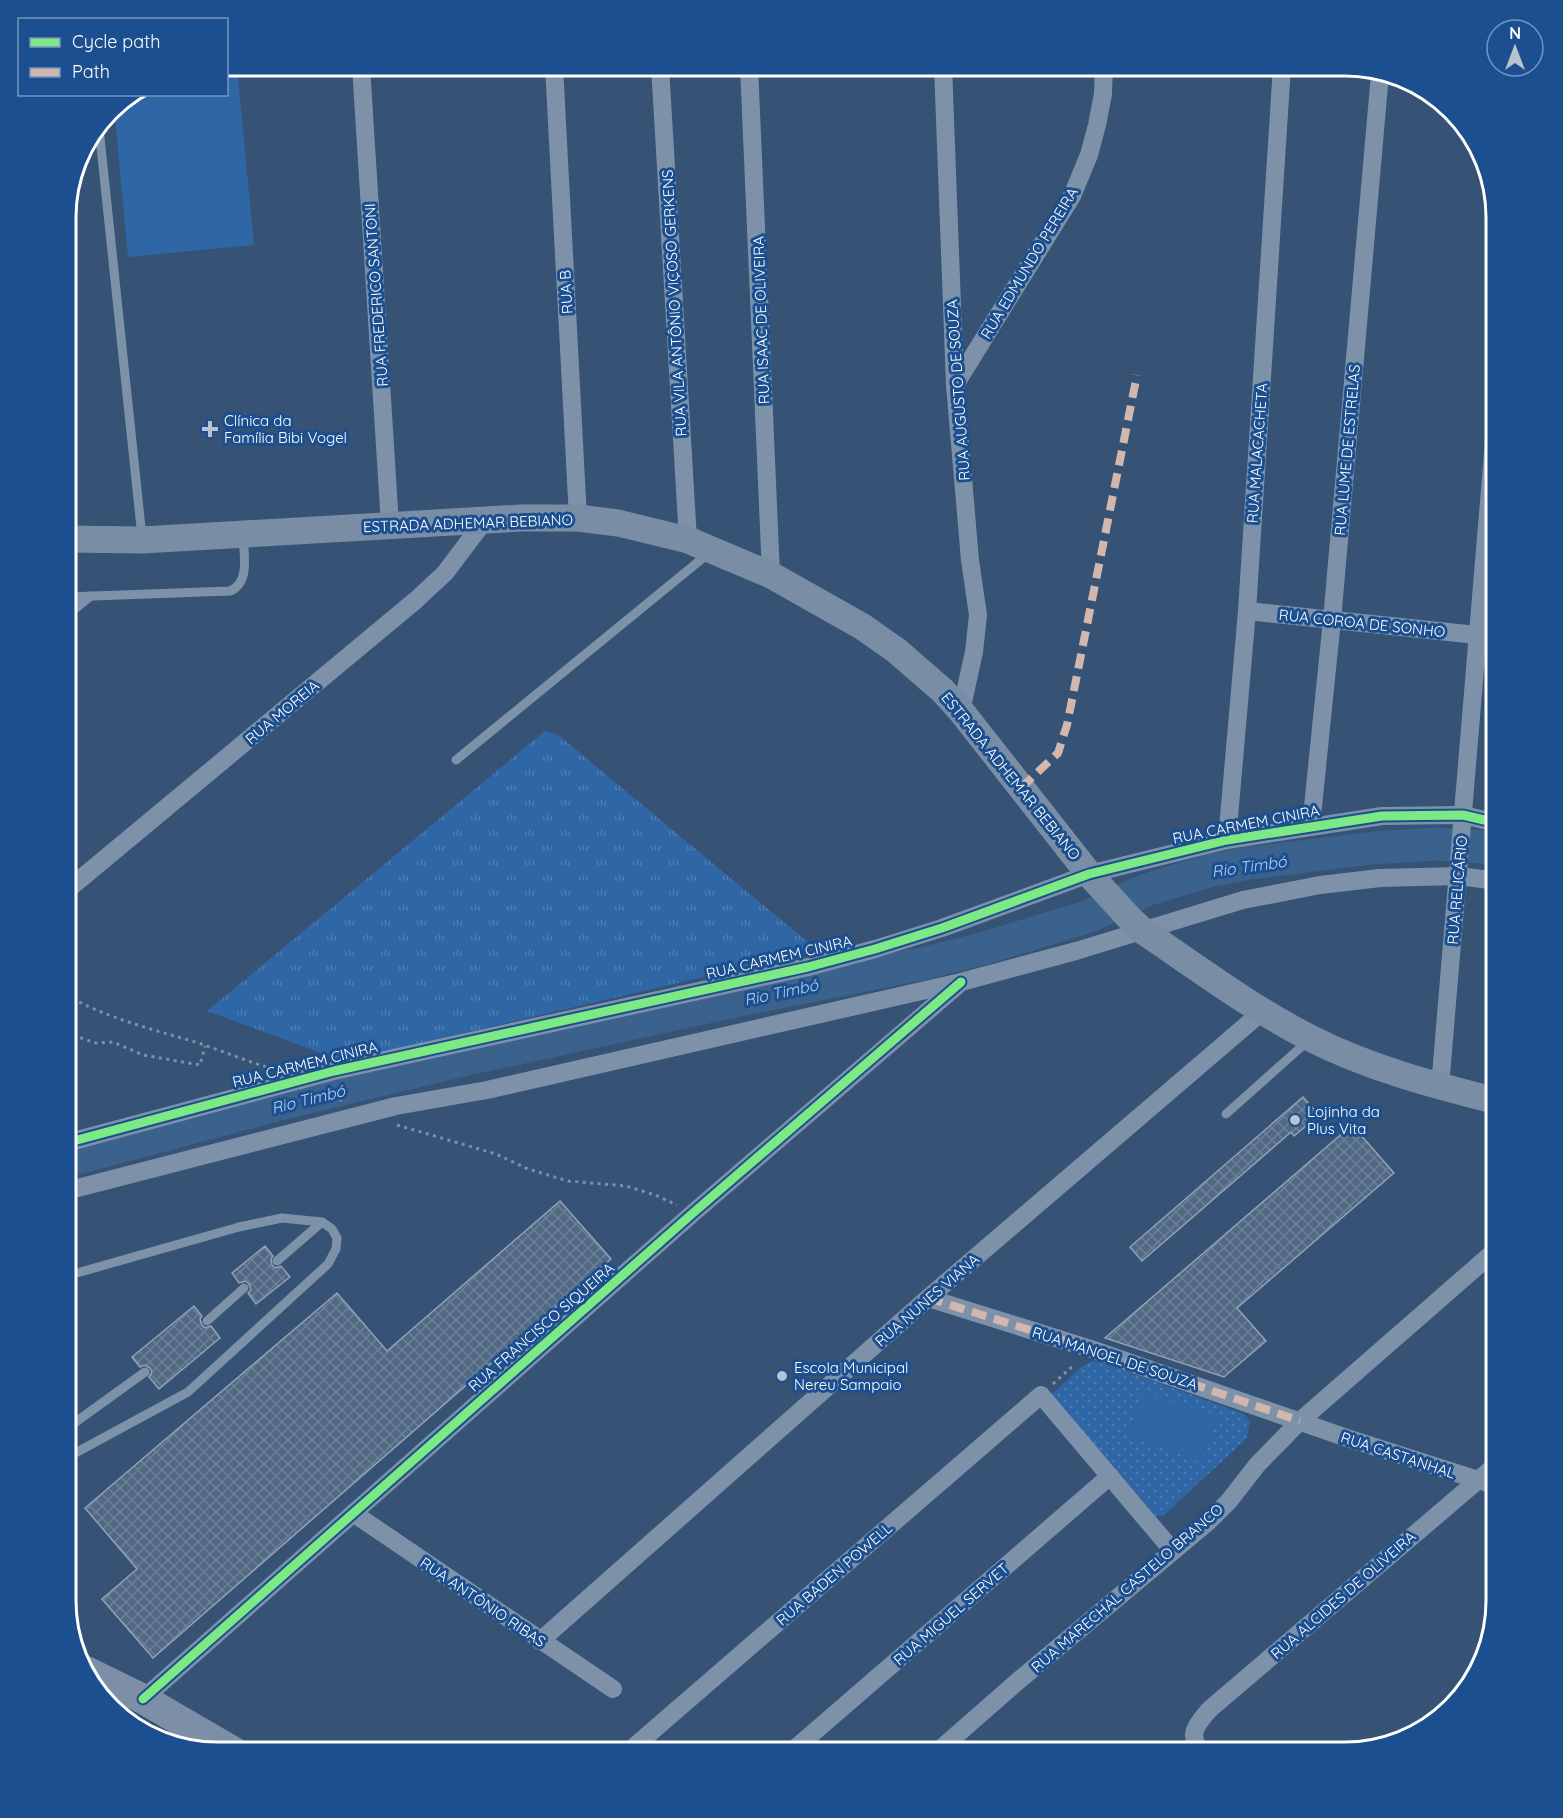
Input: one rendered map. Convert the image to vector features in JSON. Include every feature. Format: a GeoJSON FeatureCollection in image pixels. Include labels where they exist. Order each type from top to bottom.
{"type":"FeatureCollection","features":[{"type":"Feature","properties":{"kind":"main road","name":"ESTRADA ADHEMAR BEBIANO"},"geometry":{"type":"LineString","coordinates":[[77,539],[142,540],[485,520],[578,518],[618,523],[688,540],[771,575],[863,627],[889,645],[943,691],[1094,880],[1137,926],[1263,1011],[1311,1038],[1372,1064],[1440,1087],[1486,1098]]}},
{"type":"Feature","properties":{"kind":"main road"},"geometry":{"type":"LineString","coordinates":[[100,1678],[143,1699],[217,1742]]}},
{"type":"Feature","properties":{"kind":"street","name":"RUA FREDERICO SANTONI"},"geometry":{"type":"LineString","coordinates":[[362,76],[390,525]]}},
{"type":"Feature","properties":{"kind":"street","name":"RUA B"},"geometry":{"type":"LineString","coordinates":[[555,76],[578,518]]}},
{"type":"Feature","properties":{"kind":"street","name":"RUA VILA ANTÔNIO VIÇOSO GERKENS"},"geometry":{"type":"LineString","coordinates":[[661,76],[688,540]]}},
{"type":"Feature","properties":{"kind":"street","name":"RUA ISAAC DE OLIVEIRA"},"geometry":{"type":"LineString","coordinates":[[749,76],[771,575]]}},
{"type":"Feature","properties":{"kind":"street","name":"RUA AUGUSTO DE SOUZA"},"geometry":{"type":"LineString","coordinates":[[944,77],[955,385],[970,560],[978,615],[974,652],[961,711]]}},
{"type":"Feature","properties":{"kind":"street","name":"RUA EDMUNDO PEREIRA"},"geometry":{"type":"LineString","coordinates":[[955,385],[1072,196],[1089,155],[1097,125],[1103,77]]}},
{"type":"Feature","properties":{"kind":"street","name":"RUA MALACACHETA"},"geometry":{"type":"LineString","coordinates":[[1227,840],[1246,611],[1281,77]]}},
{"type":"Feature","properties":{"kind":"street","name":"RUA LUME DE ESTRELAS"},"geometry":{"type":"LineString","coordinates":[[1311,826],[1332,620],[1379,81]]}},
{"type":"Feature","properties":{"kind":"street","name":"RUA MOREIA"},"geometry":{"type":"LineString","coordinates":[[77,882],[416,600],[445,573],[485,520]]}},
{"type":"Feature","properties":{"kind":"street","name":"RUA RELICÁRIO"},"geometry":{"type":"LineString","coordinates":[[1440,1087],[1486,532]]}},
{"type":"Feature","properties":{"kind":"street","name":"RUA COROA DE SONHO"},"geometry":{"type":"LineString","coordinates":[[1246,611],[1477,635]]}},
{"type":"Feature","properties":{"kind":"street","name":"RUA CARMEM CINIRA"},"geometry":{"type":"LineString","coordinates":[[76,1140],[304,1078],[808,967],[875,949],[1227,840],[1382,816],[1486,822]]}},
{"type":"Feature","properties":{"kind":"street"},"geometry":{"type":"LineString","coordinates":[[76,1188],[361,1114],[487,1090],[961,982],[1137,926],[1243,900],[1320,885],[1459,870],[1486,879]]}},
{"type":"Feature","properties":{"kind":"street","name":"RUA FRANCISCO SIQUEIRA"},"geometry":{"type":"LineString","coordinates":[[143,1699],[693,1213],[961,982]]}},
{"type":"Feature","properties":{"kind":"street","name":"RUA NUNES VIANA"},"geometry":{"type":"LineString","coordinates":[[540,1641],[928,1298],[1263,1011]]}},
{"type":"Feature","properties":{"kind":"street","name":"RUA MARECHAL CASTELO BRANCO"},"geometry":{"type":"LineString","coordinates":[[949,1742],[1209,1521],[1229,1501],[1257,1465],[1300,1421],[1486,1259]]}},
{"type":"Feature","properties":{"kind":"street","name":"RUA MANOEL DE SOUZA"},"geometry":{"type":"LineString","coordinates":[[928,1298],[1091,1349],[1300,1421]]}},
{"type":"Feature","properties":{"kind":"street"},"geometry":{"type":"LineString","coordinates":[[1041,1395],[1173,1551]]}},
{"type":"Feature","properties":{"kind":"street","name":"RUA BADEN POWELL"},"geometry":{"type":"LineString","coordinates":[[640,1742],[1041,1395]]}},
{"type":"Feature","properties":{"kind":"street","name":"RUA CASTANHAL"},"geometry":{"type":"LineString","coordinates":[[1300,1421],[1486,1483]]}},
{"type":"Feature","properties":{"kind":"street","name":"RUA ALCIDES DE OLIVEIRA"},"geometry":{"type":"LineString","coordinates":[[1196,1742],[1194,1731],[1210,1709],[1486,1473]]}},
{"type":"Feature","properties":{"kind":"street","name":"RUA MIGUEL SERVET"},"geometry":{"type":"LineString","coordinates":[[803,1742],[1110,1476]]}},
{"type":"Feature","properties":{"kind":"street","name":"RUA ANTÔNIO RIBAS"},"geometry":{"type":"LineString","coordinates":[[352,1513],[613,1689]]}},
{"type":"Feature","properties":{"kind":"lane"},"geometry":{"type":"LineString","coordinates":[[100,139],[142,540]]}},
{"type":"Feature","properties":{"kind":"lane"},"geometry":{"type":"LineString","coordinates":[[77,597],[230,591],[241,584],[244,572],[243,534]]}},
{"type":"Feature","properties":{"kind":"lane"},"geometry":{"type":"LineString","coordinates":[[456,760],[713,550]]}},
{"type":"Feature","properties":{"kind":"lane"},"geometry":{"type":"LineString","coordinates":[[77,607],[91,596]]}},
{"type":"Feature","properties":{"kind":"lane"},"geometry":{"type":"LineString","coordinates":[[1226,1114],[1311,1038]]}},
{"type":"Feature","properties":{"kind":"lane"},"geometry":{"type":"LineString","coordinates":[[76,1273],[282,1218],[322,1222],[332,1229],[337,1238],[336,1250],[328,1264],[188,1392],[76,1453]]}},
{"type":"Feature","properties":{"kind":"lane"},"geometry":{"type":"LineString","coordinates":[[277,1261],[322,1222]]}},
{"type":"Feature","properties":{"kind":"lane"},"geometry":{"type":"LineString","coordinates":[[207,1321],[244,1288]]}},
{"type":"Feature","properties":{"kind":"lane"},"geometry":{"type":"LineString","coordinates":[[76,1422],[144,1372]]}},
{"type":"Feature","properties":{"kind":"path"},"geometry":{"type":"LineString","coordinates":[[76,1001],[133,1024],[304,1078]]}},
{"type":"Feature","properties":{"kind":"path"},"geometry":{"type":"LineString","coordinates":[[76,1036],[96,1043],[113,1042],[143,1055],[200,1065],[205,1046]]}},
{"type":"Feature","properties":{"kind":"path"},"geometry":{"type":"LineString","coordinates":[[341,1101],[361,1114],[496,1154],[528,1169],[568,1181],[616,1185],[648,1193],[693,1213]]}},
{"type":"Feature","properties":{"kind":"path"},"geometry":{"type":"LineString","coordinates":[[1041,1395],[1091,1349]]}},
{"type":"Feature","properties":{"kind":"green space"},"geometry":{"type":"Polygon","coordinates":[[[228,76],[238,76],[254,245],[128,257],[115,121],[146,96],[228,96],[228,76]]]}},
{"type":"Feature","properties":{"kind":"green space"},"geometry":{"type":"Polygon","coordinates":[[[545,731],[557,734],[809,943],[803,954],[343,1061],[207,1011],[545,731]]]}},
{"type":"Feature","properties":{"kind":"green space"},"geometry":{"type":"Polygon","coordinates":[[[1093,1361],[1244,1414],[1250,1421],[1247,1438],[1163,1516],[1156,1516],[1051,1395],[1080,1368],[1093,1361]]]}},
{"type":"Feature","properties":{"kind":"green space"},"geometry":{"type":"Polygon","coordinates":[[[1144,1391],[1218,1416],[1201,1462],[1128,1437],[1144,1391]]]}},
{"type":"Feature","properties":{"kind":"building"},"geometry":{"type":"Polygon","coordinates":[[[1303,1097],[1319,1115],[1294,1136],[1291,1132],[1142,1261],[1130,1247],[1303,1097]]]}},
{"type":"Feature","properties":{"kind":"building"},"geometry":{"type":"Polygon","coordinates":[[[1352,1125],[1394,1173],[1237,1308],[1266,1341],[1224,1377],[1105,1338],[1352,1125]]]}},
{"type":"Feature","properties":{"kind":"building"},"geometry":{"type":"Polygon","coordinates":[[[560,1201],[611,1259],[153,1658],[102,1599],[137,1569],[85,1508],[337,1293],[387,1351],[560,1201]]]}},
{"type":"Feature","properties":{"kind":"building"},"geometry":{"type":"Polygon","coordinates":[[[265,1246],[273,1256],[272,1265],[275,1268],[281,1266],[290,1277],[256,1304],[248,1293],[251,1290],[249,1284],[246,1281],[239,1283],[232,1273],[265,1246]]]}},
{"type":"Feature","properties":{"kind":"building"},"geometry":{"type":"Polygon","coordinates":[[[194,1306],[202,1316],[200,1319],[202,1325],[205,1328],[211,1326],[220,1338],[159,1389],[149,1377],[152,1372],[150,1368],[145,1365],[140,1367],[132,1357],[194,1306]]]}},
{"type":"Feature","properties":{"kind":"waterway","name":"Rio Timbó"},"geometry":{"type":"LineString","coordinates":[[76,1158],[276,1105],[459,1061],[978,950],[1087,917],[1146,890],[1209,871],[1243,864],[1372,848],[1437,844],[1486,847]]}},
{"type":"Feature","properties":{"kind":"marked path"},"geometry":{"type":"LineString","coordinates":[[1021,788],[1058,753],[1067,725],[1137,375]]}},
{"type":"Feature","properties":{"kind":"marked path"},"geometry":{"type":"LineString","coordinates":[[928,1298],[1091,1349],[1300,1421]]}},
{"type":"Feature","properties":{"kind":"cycle path"},"geometry":{"type":"LineString","coordinates":[[76,1140],[334,1071],[808,967],[942,928],[1089,874],[1227,840],[1382,816],[1463,815],[1486,820]]}},
{"type":"Feature","properties":{"kind":"cycle path"},"geometry":{"type":"LineString","coordinates":[[143,1699],[693,1213],[961,982]]}},
{"type":"Feature","properties":{"kind":"place","name":"Clínica da Família Bibi Vogel"},"geometry":{"type":"Point","coordinates":[210,429]}},
{"type":"Feature","properties":{"kind":"place","name":"Lojinha da Plus Vita"},"geometry":{"type":"Point","coordinates":[1295,1120]}},
{"type":"Feature","properties":{"kind":"place","name":"Escola Municipal Nereu Sampaio"},"geometry":{"type":"Point","coordinates":[782,1376]}}]}
